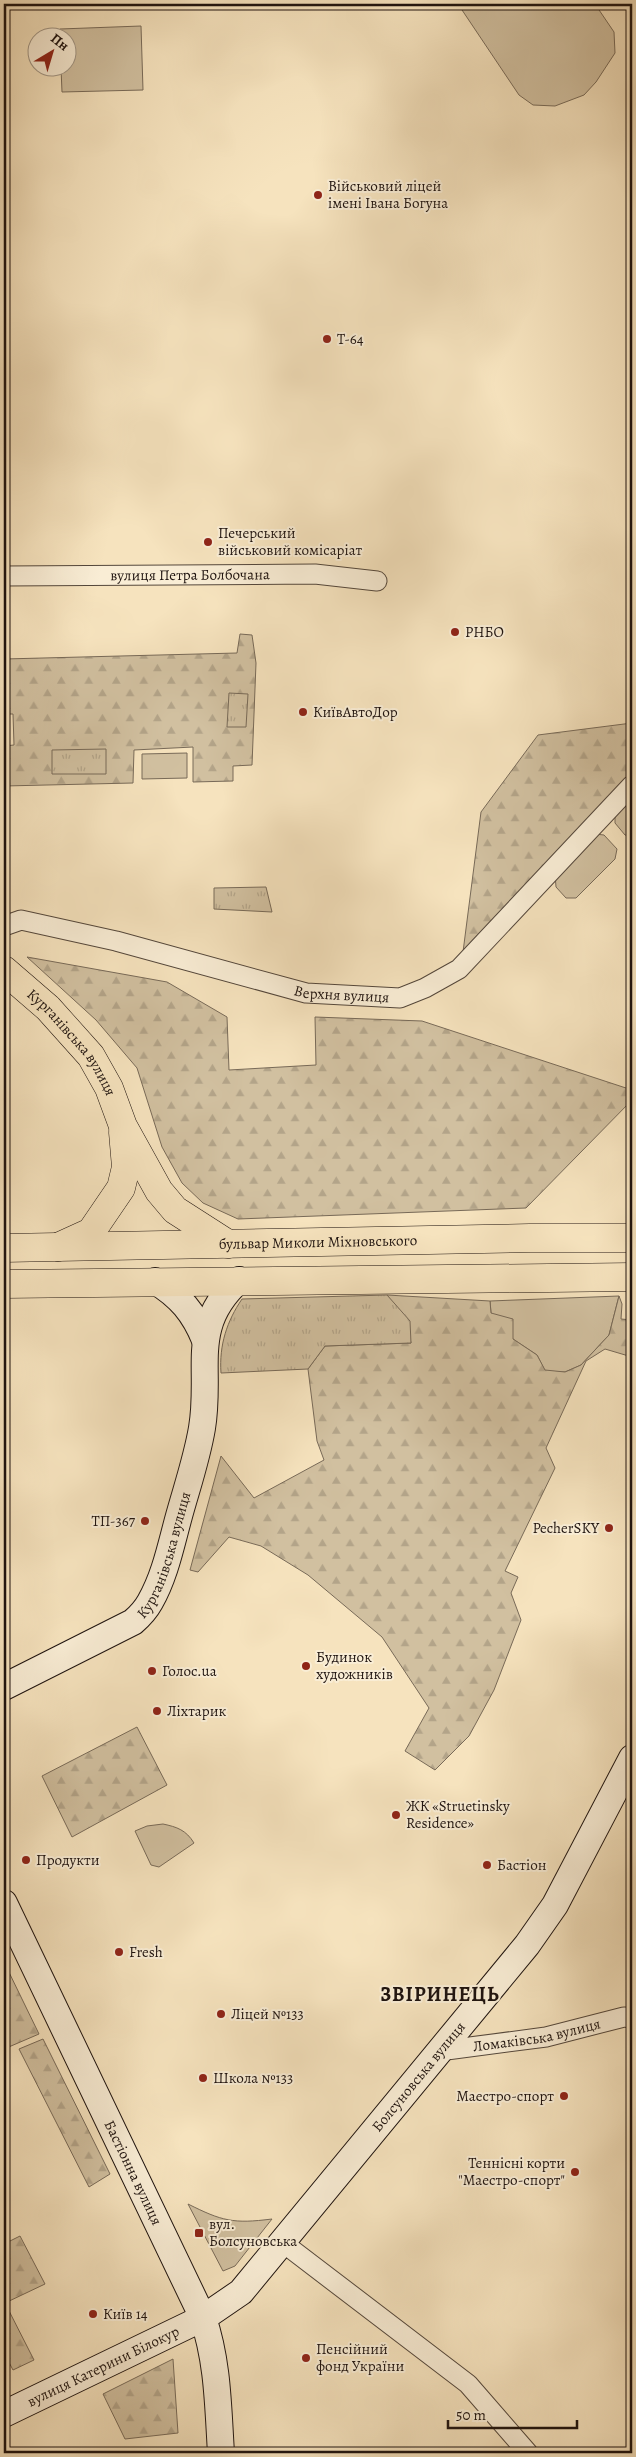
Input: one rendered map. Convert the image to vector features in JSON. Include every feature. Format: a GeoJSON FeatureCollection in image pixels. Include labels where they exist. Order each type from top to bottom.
{"type":"FeatureCollection","features":[{"type":"Feature","properties":{"kind":"main road","name":"Курганівська вулиця"},"geometry":{"type":"LineString","coordinates":[[4,970],[48,1008],[91,1056],[109,1088],[123,1126],[159,1191],[175,1210],[228,1244]]}},
{"type":"Feature","properties":{"kind":"main road","name":"Курганівська вулиця"},"geometry":{"type":"LineString","coordinates":[[58,1247],[91,1232],[121,1188],[126,1167],[123,1126]]}},
{"type":"Feature","properties":{"kind":"main road","name":"бульвар Миколи Міхновського"},"geometry":{"type":"LineString","coordinates":[[4,1248],[520,1238],[632,1238]]}},
{"type":"Feature","properties":{"kind":"main road"},"geometry":{"type":"LineString","coordinates":[[4,1284],[632,1277]]}},
{"type":"Feature","properties":{"kind":"street","name":"вулиця Петра Болбочана"},"geometry":{"type":"LineString","coordinates":[[4,576],[315,574],[377,581]]}},
{"type":"Feature","properties":{"kind":"street","name":"Верхня вулиця"},"geometry":{"type":"LineString","coordinates":[[4,926],[21,920],[116,941],[306,993],[400,998],[425,988],[459,968],[632,785]]}},
{"type":"Feature","properties":{"kind":"street","name":"Курганівська вулиця"},"geometry":{"type":"LineString","coordinates":[[4,1687],[133,1622],[142,1615],[149,1604],[167,1558],[202,1429],[206,1399],[205,1340],[208,1322],[225,1292],[239,1280]]}},
{"type":"Feature","properties":{"kind":"street","name":"Курганівська вулиця"},"geometry":{"type":"LineString","coordinates":[[155,1281],[173,1292],[185,1304],[197,1321],[205,1340]]}},
{"type":"Feature","properties":{"kind":"street","name":"Болсуновська вулиця"},"geometry":{"type":"LineString","coordinates":[[203,2318],[241,2292],[522,1952],[555,1905],[632,1758]]}},
{"type":"Feature","properties":{"kind":"street","name":"Бастіонна вулиця"},"geometry":{"type":"LineString","coordinates":[[4,1903],[203,2318],[212,2346],[216,2370],[221,2453]]}},
{"type":"Feature","properties":{"kind":"street","name":"Ломаківська вулиця"},"geometry":{"type":"LineString","coordinates":[[439,2051],[546,2037],[630,2014]]}},
{"type":"Feature","properties":{"kind":"street"},"geometry":{"type":"LineString","coordinates":[[282,2242],[468,2384],[528,2453]]}},
{"type":"Feature","properties":{"kind":"street","name":"вулиця Катерини Білокур"},"geometry":{"type":"LineString","coordinates":[[4,2414],[203,2318]]}},
{"type":"Feature","properties":{"kind":"green space"},"geometry":{"type":"Polygon","coordinates":[[[458,4],[595,4],[614,32],[615,53],[596,82],[584,95],[555,106],[533,105],[519,95],[458,4]]]}},
{"type":"Feature","properties":{"kind":"green space"},"geometry":{"type":"Polygon","coordinates":[[[141,26],[143,90],[62,92],[61,78],[78,78],[78,28],[141,26]]]}},
{"type":"Feature","properties":{"kind":"green space"},"geometry":{"type":"Polygon","coordinates":[[[240,634],[252,635],[256,663],[252,765],[233,766],[233,781],[193,782],[193,747],[134,750],[133,783],[4,786],[4,746],[14,745],[13,714],[4,714],[4,659],[237,653],[240,634]]]}},
{"type":"Feature","properties":{"kind":"green space"},"geometry":{"type":"Polygon","coordinates":[[[229,693],[248,694],[246,727],[227,727],[229,693]]]}},
{"type":"Feature","properties":{"kind":"green space"},"geometry":{"type":"Polygon","coordinates":[[[632,723],[632,777],[463,952],[481,812],[538,735],[632,723]]]}},
{"type":"Feature","properties":{"kind":"green space"},"geometry":{"type":"Polygon","coordinates":[[[106,749],[106,774],[52,774],[52,750],[106,749]]]}},
{"type":"Feature","properties":{"kind":"green space"},"geometry":{"type":"Polygon","coordinates":[[[187,753],[187,778],[142,779],[142,754],[187,753]]]}},
{"type":"Feature","properties":{"kind":"green space"},"geometry":{"type":"Polygon","coordinates":[[[632,798],[632,837],[625,835],[615,823],[615,814],[632,798]]]}},
{"type":"Feature","properties":{"kind":"green space"},"geometry":{"type":"Polygon","coordinates":[[[595,834],[604,835],[617,849],[615,859],[576,898],[566,898],[556,887],[555,874],[595,834]]]}},
{"type":"Feature","properties":{"kind":"green space"},"geometry":{"type":"Polygon","coordinates":[[[266,887],[272,912],[214,909],[214,888],[266,887]]]}},
{"type":"Feature","properties":{"kind":"green space"},"geometry":{"type":"Polygon","coordinates":[[[27,957],[167,982],[227,1017],[229,1070],[316,1065],[315,1017],[422,1021],[632,1090],[632,1100],[526,1208],[238,1219],[203,1203],[182,1183],[162,1147],[137,1068],[96,1020],[27,957]]]}},
{"type":"Feature","properties":{"kind":"green space"},"geometry":{"type":"Polygon","coordinates":[[[387,1295],[490,1301],[491,1313],[513,1319],[513,1339],[537,1355],[545,1370],[565,1372],[581,1365],[609,1335],[619,1296],[622,1304],[621,1319],[632,1320],[632,1357],[605,1349],[586,1361],[546,1448],[555,1468],[505,1571],[518,1577],[511,1593],[521,1620],[494,1690],[469,1736],[435,1770],[405,1751],[429,1708],[382,1637],[308,1575],[261,1546],[229,1537],[198,1572],[190,1570],[221,1456],[254,1498],[324,1460],[317,1441],[308,1369],[325,1346],[411,1343],[407,1323],[387,1295]]]}},
{"type":"Feature","properties":{"kind":"green space"},"geometry":{"type":"Polygon","coordinates":[[[387,1295],[410,1321],[411,1343],[325,1346],[308,1369],[221,1373],[221,1353],[225,1334],[232,1316],[242,1299],[387,1295]]]}},
{"type":"Feature","properties":{"kind":"green space"},"geometry":{"type":"Polygon","coordinates":[[[619,1296],[609,1335],[581,1365],[565,1372],[545,1371],[537,1355],[513,1339],[491,1313],[490,1301],[619,1296]]]}},
{"type":"Feature","properties":{"kind":"green space"},"geometry":{"type":"Polygon","coordinates":[[[137,1727],[167,1785],[72,1837],[42,1776],[137,1727]]]}},
{"type":"Feature","properties":{"kind":"green space"},"geometry":{"type":"Polygon","coordinates":[[[163,1824],[181,1830],[194,1843],[159,1867],[151,1865],[135,1831],[147,1826],[163,1824]]]}},
{"type":"Feature","properties":{"kind":"green space"},"geometry":{"type":"Polygon","coordinates":[[[4,1962],[39,2034],[4,2049],[4,1962]]]}},
{"type":"Feature","properties":{"kind":"green space"},"geometry":{"type":"Polygon","coordinates":[[[43,2039],[110,2174],[89,2187],[19,2049],[43,2039]]]}},
{"type":"Feature","properties":{"kind":"green space"},"geometry":{"type":"Polygon","coordinates":[[[188,2204],[228,2220],[272,2219],[235,2266],[223,2271],[188,2204]]]}},
{"type":"Feature","properties":{"kind":"green space"},"geometry":{"type":"Polygon","coordinates":[[[20,2236],[45,2284],[5,2303],[34,2360],[13,2370],[4,2353],[4,2244],[20,2236]]]}},
{"type":"Feature","properties":{"kind":"green space"},"geometry":{"type":"Polygon","coordinates":[[[173,2359],[178,2433],[125,2439],[103,2394],[173,2359]]]}},
{"type":"Feature","properties":{"kind":"place","name":"Військовий ліцей імені Івана Богуна"},"geometry":{"type":"Point","coordinates":[318,195]}},
{"type":"Feature","properties":{"kind":"place","name":"Т-64"},"geometry":{"type":"Point","coordinates":[327,339]}},
{"type":"Feature","properties":{"kind":"place","name":"Печерський військовий комісаріат"},"geometry":{"type":"Point","coordinates":[208,542]}},
{"type":"Feature","properties":{"kind":"place","name":"РНБО"},"geometry":{"type":"Point","coordinates":[455,632]}},
{"type":"Feature","properties":{"kind":"place","name":"КиївАвтоДор"},"geometry":{"type":"Point","coordinates":[303,712]}},
{"type":"Feature","properties":{"kind":"place","name":"ТП-367"},"geometry":{"type":"Point","coordinates":[145,1521]}},
{"type":"Feature","properties":{"kind":"place","name":"PecherSKY"},"geometry":{"type":"Point","coordinates":[609,1528]}},
{"type":"Feature","properties":{"kind":"place","name":"Будинок художників"},"geometry":{"type":"Point","coordinates":[306,1666]}},
{"type":"Feature","properties":{"kind":"place","name":"Голос.ua"},"geometry":{"type":"Point","coordinates":[152,1671]}},
{"type":"Feature","properties":{"kind":"place","name":"Ліхтарик"},"geometry":{"type":"Point","coordinates":[157,1711]}},
{"type":"Feature","properties":{"kind":"place","name":"ЖК «Struetinsky Residence»"},"geometry":{"type":"Point","coordinates":[396,1815]}},
{"type":"Feature","properties":{"kind":"place","name":"Продукти"},"geometry":{"type":"Point","coordinates":[26,1860]}},
{"type":"Feature","properties":{"kind":"place","name":"Бастіон"},"geometry":{"type":"Point","coordinates":[487,1865]}},
{"type":"Feature","properties":{"kind":"place","name":"Fresh"},"geometry":{"type":"Point","coordinates":[119,1952]}},
{"type":"Feature","properties":{"kind":"place","name":"Ліцей №133"},"geometry":{"type":"Point","coordinates":[221,2014]}},
{"type":"Feature","properties":{"kind":"place","name":"Школа №133"},"geometry":{"type":"Point","coordinates":[203,2078]}},
{"type":"Feature","properties":{"kind":"place","name":"Маестро-спорт"},"geometry":{"type":"Point","coordinates":[564,2096]}},
{"type":"Feature","properties":{"kind":"place","name":"Теннісні корти \"Маестро-спорт\""},"geometry":{"type":"Point","coordinates":[575,2172]}},
{"type":"Feature","properties":{"kind":"place","name":"вул. Болсуновська"},"geometry":{"type":"Point","coordinates":[199,2233]}},
{"type":"Feature","properties":{"kind":"place","name":"Київ 14"},"geometry":{"type":"Point","coordinates":[93,2314]}},
{"type":"Feature","properties":{"kind":"place","name":"Пенсійний фонд України"},"geometry":{"type":"Point","coordinates":[306,2358]}},
{"type":"Feature","properties":{"kind":"district","name":"ЗВІРИНЕЦЬ"},"geometry":{"type":"Point","coordinates":[440,1994]}}]}
